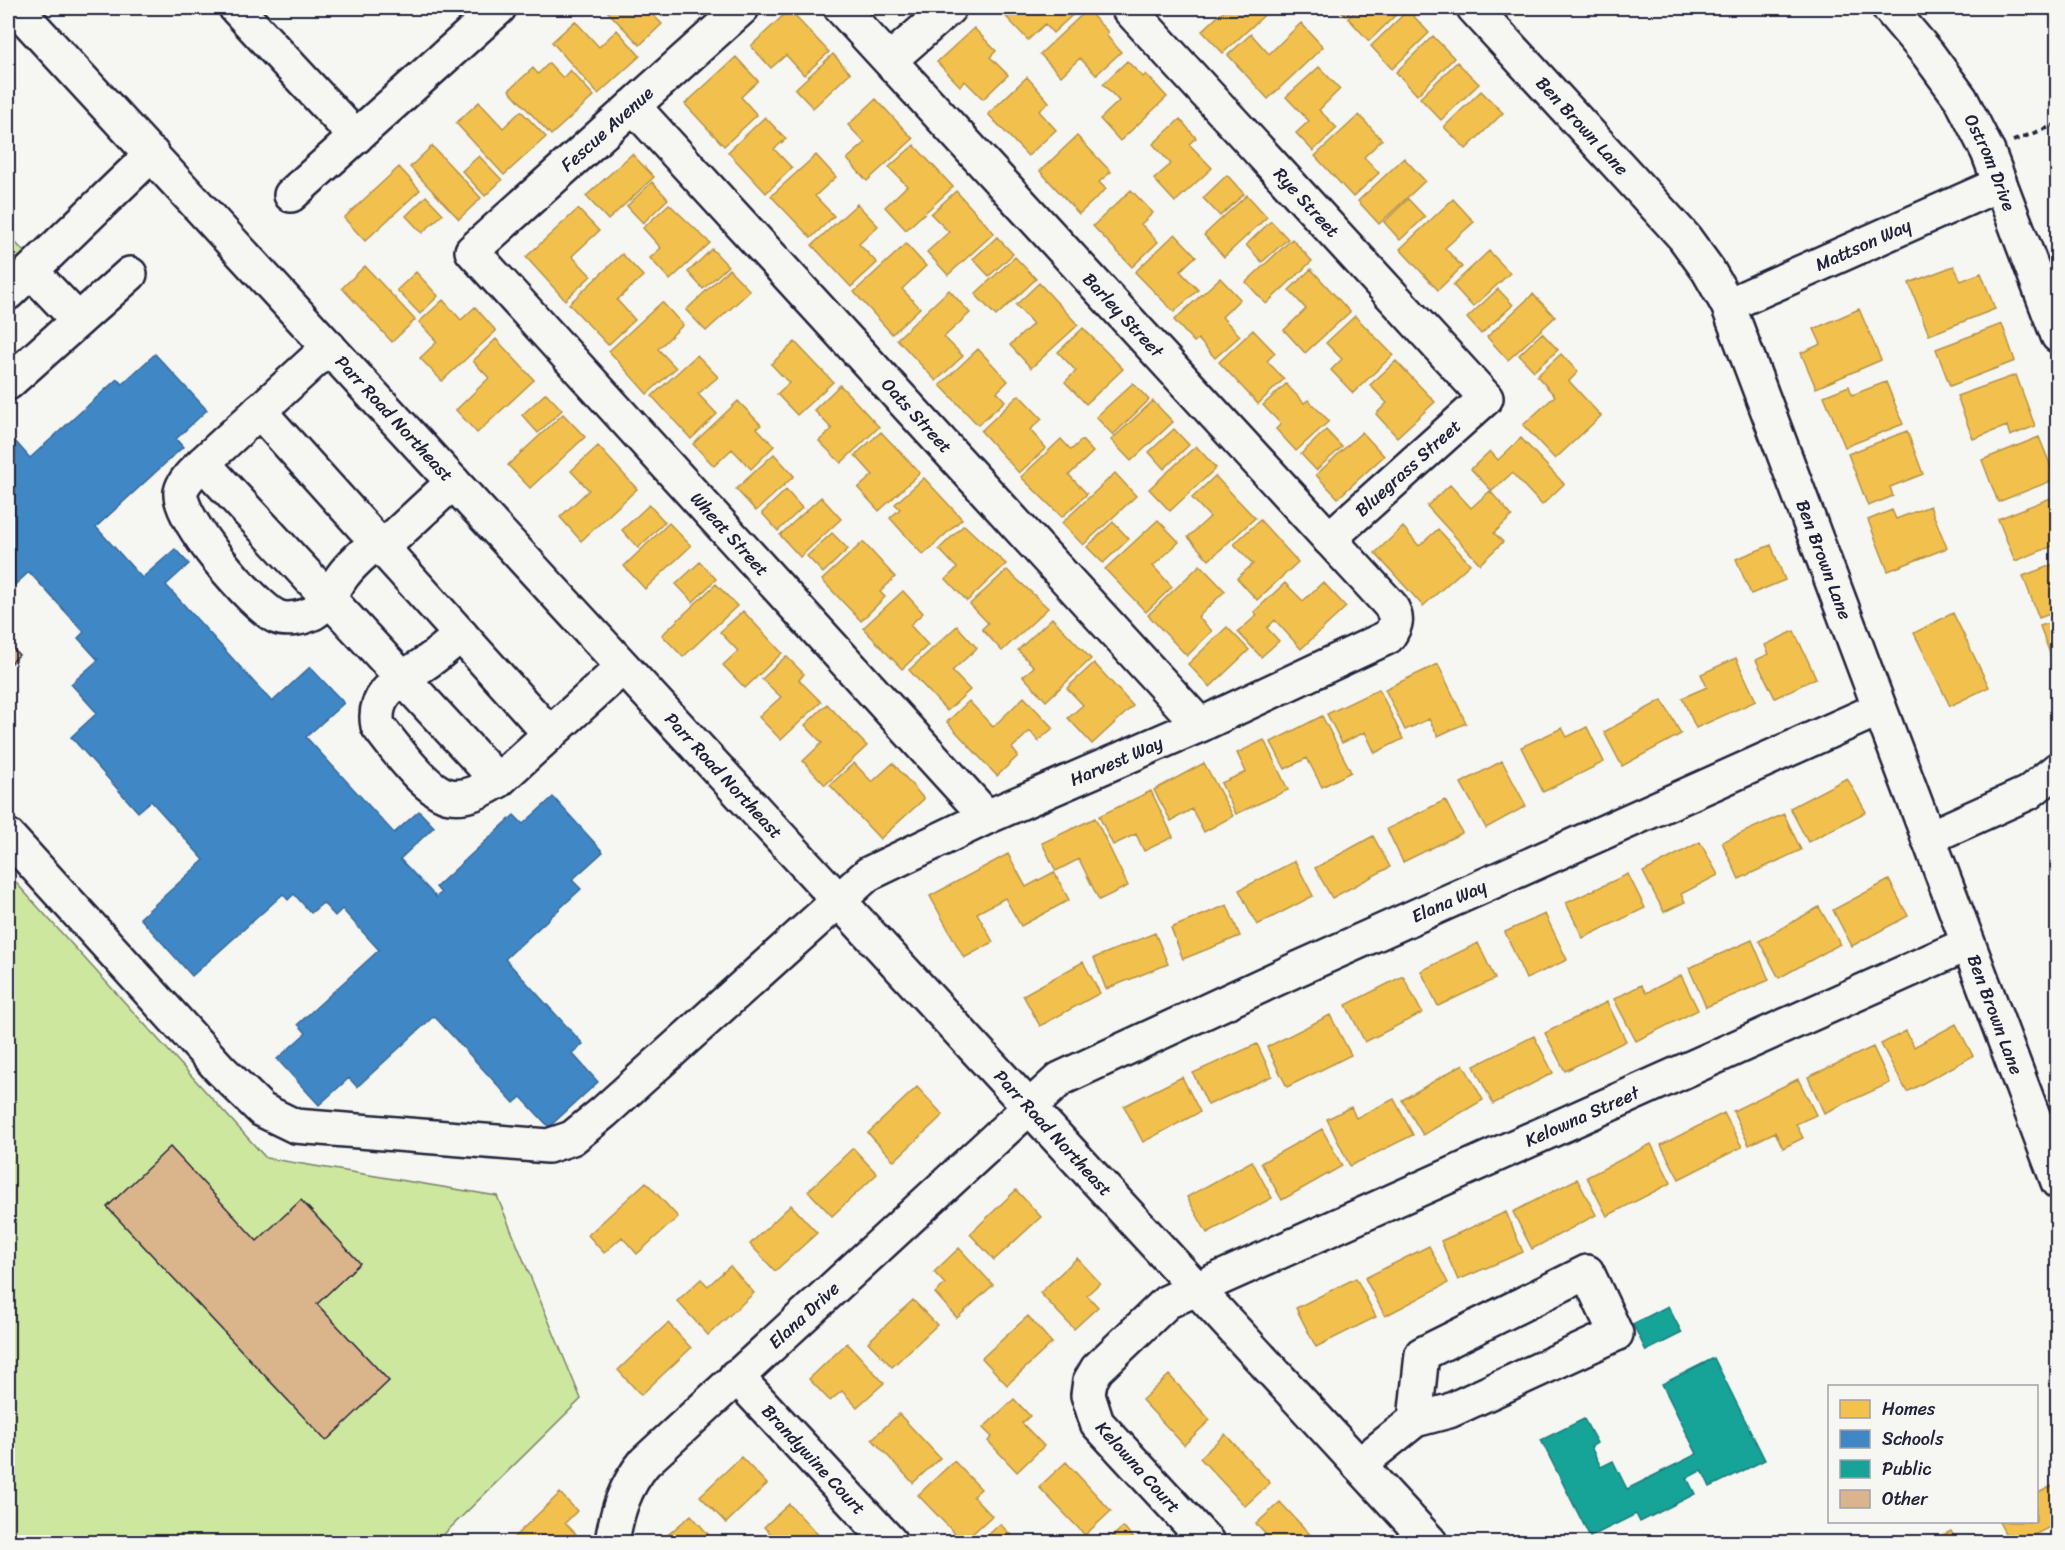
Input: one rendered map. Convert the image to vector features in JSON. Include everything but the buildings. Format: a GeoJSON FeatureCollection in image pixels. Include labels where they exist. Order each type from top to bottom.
{"type":"FeatureCollection","features":[{"type":"Feature","properties":{"kind":"street","name":"Parr Road Northeast"},"geometry":{"type":"LineString","coordinates":[[16,8],[1430,1542]]}},
{"type":"Feature","properties":{"kind":"street"},"geometry":{"type":"LineString","coordinates":[[236,8],[356,137]]}},
{"type":"Feature","properties":{"kind":"street"},"geometry":{"type":"LineString","coordinates":[[291,195],[499,8]]}},
{"type":"Feature","properties":{"kind":"street","name":"Fescue Avenue"},"geometry":{"type":"LineString","coordinates":[[471,251],[742,8]]}},
{"type":"Feature","properties":{"kind":"street","name":"Barley Street"},"geometry":{"type":"LineString","coordinates":[[841,8],[1390,605],[1397,616],[1396,626]]}},
{"type":"Feature","properties":{"kind":"street"},"geometry":{"type":"LineString","coordinates":[[890,60],[949,8]]}},
{"type":"Feature","properties":{"kind":"street","name":"Rye Street"},"geometry":{"type":"LineString","coordinates":[[1128,8],[1486,398]]}},
{"type":"Feature","properties":{"kind":"street","name":"Ben Brown Lane"},"geometry":{"type":"LineString","coordinates":[[1474,8],[1684,237],[1708,270],[1728,305],[1968,944],[2049,1136],[2058,1182]]}},
{"type":"Feature","properties":{"kind":"street","name":"Ostrom Drive"},"geometry":{"type":"LineString","coordinates":[[1889,8],[1928,54],[1961,99],[1988,152],[2058,336]]}},
{"type":"Feature","properties":{"kind":"street","name":"Oats Street"},"geometry":{"type":"LineString","coordinates":[[633,106],[1200,725]]}},
{"type":"Feature","properties":{"kind":"street"},"geometry":{"type":"LineString","coordinates":[[8,293],[152,154]]}},
{"type":"Feature","properties":{"kind":"street","name":"Mattson Way"},"geometry":{"type":"LineString","coordinates":[[1728,305],[2000,184]]}},
{"type":"Feature","properties":{"kind":"street","name":"Wheat Street"},"geometry":{"type":"LineString","coordinates":[[471,251],[987,817]]}},
{"type":"Feature","properties":{"kind":"street"},"geometry":{"type":"LineString","coordinates":[[31,271],[78,320]]}},
{"type":"Feature","properties":{"kind":"street"},"geometry":{"type":"LineString","coordinates":[[8,383],[130,274]]}},
{"type":"Feature","properties":{"kind":"street"},"geometry":{"type":"LineString","coordinates":[[329,347],[188,478],[181,492],[184,510],[218,560],[277,617],[293,619],[312,613],[329,599],[344,573],[453,482]]}},
{"type":"Feature","properties":{"kind":"street","name":"Bluegrass Street"},"geometry":{"type":"LineString","coordinates":[[1329,539],[1486,398]]}},
{"type":"Feature","properties":{"kind":"street"},"geometry":{"type":"LineString","coordinates":[[259,411],[550,734]]}},
{"type":"Feature","properties":{"kind":"street"},"geometry":{"type":"LineString","coordinates":[[203,463],[498,781]]}},
{"type":"Feature","properties":{"kind":"street","name":"Harvest Way"},"geometry":{"type":"LineString","coordinates":[[8,836],[220,1069],[262,1110],[295,1126],[548,1146],[573,1138],[868,874],[987,817],[1200,725],[1377,643],[1388,637],[1396,626]]}},
{"type":"Feature","properties":{"kind":"street"},"geometry":{"type":"LineString","coordinates":[[460,634],[427,663],[401,677],[379,702],[375,714],[378,726],[433,789],[450,796],[466,795],[498,781],[623,667]]}},
{"type":"Feature","properties":{"kind":"street","name":"Elana Way"},"geometry":{"type":"LineString","coordinates":[[1028,1108],[1069,1074],[1303,966],[1879,709]]}},
{"type":"Feature","properties":{"kind":"street"},"geometry":{"type":"LineString","coordinates":[[1928,838],[2028,793],[2058,769]]}},
{"type":"Feature","properties":{"kind":"street","name":"Kelowna Street"},"geometry":{"type":"LineString","coordinates":[[1196,1290],[1968,944]]}},
{"type":"Feature","properties":{"kind":"street","name":"Elana Drive"},"geometry":{"type":"LineString","coordinates":[[612,1542],[616,1518],[633,1477],[658,1449],[1028,1108]]}},
{"type":"Feature","properties":{"kind":"street"},"geometry":{"type":"LineString","coordinates":[[1359,1465],[1415,1420],[1449,1411],[1616,1334],[1587,1272],[1422,1354],[1415,1420]]}},
{"type":"Feature","properties":{"kind":"street","name":"Kelowna Court"},"geometry":{"type":"LineString","coordinates":[[1196,1290],[1167,1302],[1097,1369],[1089,1381],[1088,1395],[1096,1423],[1207,1542]]}},
{"type":"Feature","properties":{"kind":"street","name":"Brandywine Court"},"geometry":{"type":"LineString","coordinates":[[736,1376],[890,1542]]}},
{"type":"Feature","properties":{"kind":"path"},"geometry":{"type":"LineString","coordinates":[[1988,152],[2058,124]]}},
{"type":"Feature","properties":{"kind":"green space"},"geometry":{"type":"Polygon","coordinates":[[[8,234],[25,253],[8,269],[8,234]]]}},
{"type":"Feature","properties":{"kind":"green space"},"geometry":{"type":"Polygon","coordinates":[[[8,874],[266,1158],[497,1196],[581,1399],[436,1542],[12,1542],[8,1537],[8,874]]]}}]}
